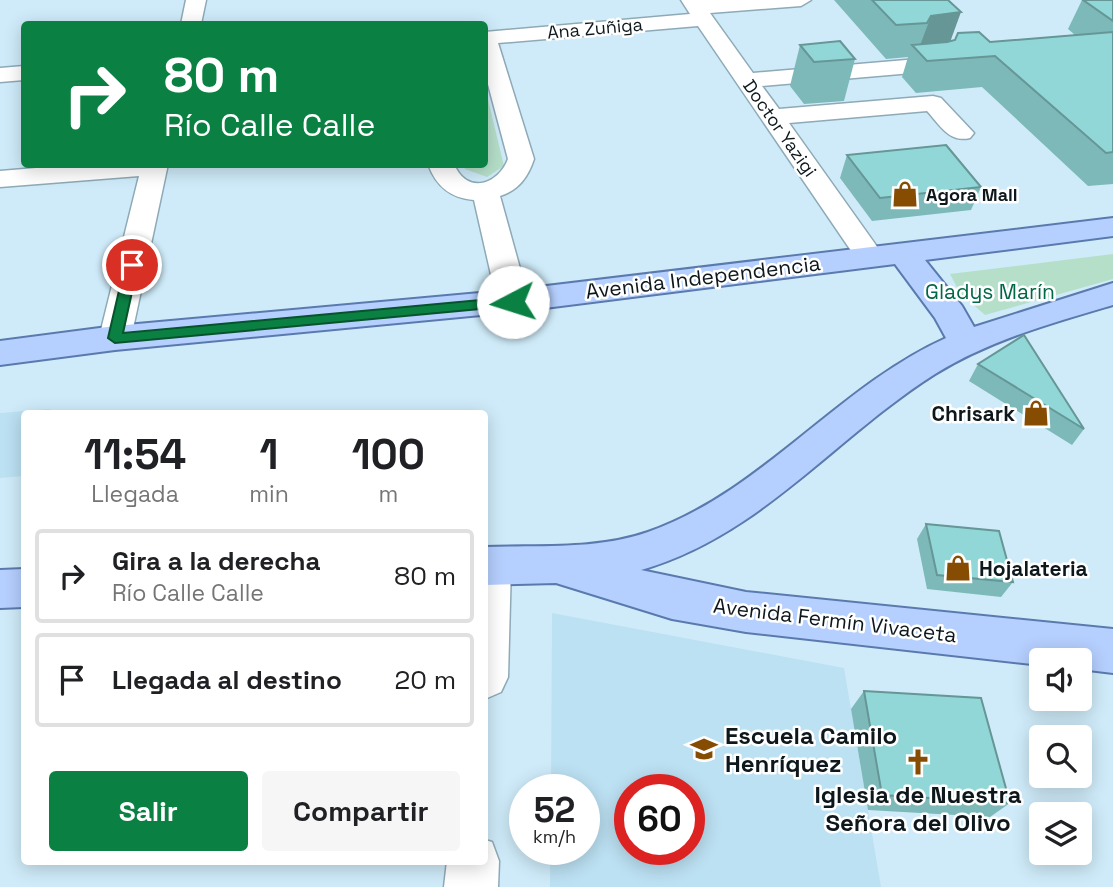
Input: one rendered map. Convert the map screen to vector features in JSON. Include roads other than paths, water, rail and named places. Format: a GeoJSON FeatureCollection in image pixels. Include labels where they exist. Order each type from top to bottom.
{"type":"FeatureCollection","features":[{"type":"Feature","properties":{"kind":"main road","name":"Avenida Independencia"},"geometry":{"type":"LineString","coordinates":[[0,353],[115,338],[513,302],[867,255],[1113,227]]}},
{"type":"Feature","properties":{"kind":"main road"},"geometry":{"type":"LineString","coordinates":[[902,251],[943,305],[965,342]]}},
{"type":"Feature","properties":{"kind":"main road"},"geometry":{"type":"LineString","coordinates":[[488,566],[561,566],[651,549],[722,517],[898,382],[965,342],[1000,328],[1113,294]]}},
{"type":"Feature","properties":{"kind":"main road","name":"Avenida Fermín Vivaceta"},"geometry":{"type":"LineString","coordinates":[[561,566],[634,589],[709,607],[1113,651]]}},
{"type":"Feature","properties":{"kind":"main road"},"geometry":{"type":"LineString","coordinates":[[0,589],[21,588]]}},
{"type":"Feature","properties":{"kind":"street"},"geometry":{"type":"LineString","coordinates":[[192,21],[196,0]]}},
{"type":"Feature","properties":{"kind":"street","name":"Ana Zuñiga"},"geometry":{"type":"LineString","coordinates":[[488,38],[697,9],[801,0]]}},
{"type":"Feature","properties":{"kind":"street","name":"Doctor Yazigi"},"geometry":{"type":"LineString","coordinates":[[697,9],[867,255]]}},
{"type":"Feature","properties":{"kind":"street"},"geometry":{"type":"LineString","coordinates":[[442,168],[447,180],[463,189],[486,194],[504,187],[519,174],[521,159],[488,48]]}},
{"type":"Feature","properties":{"kind":"street"},"geometry":{"type":"LineString","coordinates":[[747,80],[935,64],[928,57],[954,55]]}},
{"type":"Feature","properties":{"kind":"street"},"geometry":{"type":"LineString","coordinates":[[0,75],[21,73]]}},
{"type":"Feature","properties":{"kind":"street"},"geometry":{"type":"LineString","coordinates":[[772,117],[933,103],[961,132]]}},
{"type":"Feature","properties":{"kind":"street"},"geometry":{"type":"LineString","coordinates":[[0,179],[131,168]]}},
{"type":"Feature","properties":{"kind":"street"},"geometry":{"type":"LineString","coordinates":[[115,338],[155,168]]}},
{"type":"Feature","properties":{"kind":"street"},"geometry":{"type":"LineString","coordinates":[[486,194],[513,302]]}},
{"type":"Feature","properties":{"kind":"street"},"geometry":{"type":"LineString","coordinates":[[471,887],[473,865]]}},
{"type":"Feature","properties":{"kind":"place","name":"Agora Mall"},"geometry":{"type":"Point","coordinates":[905,194]}},
{"type":"Feature","properties":{"kind":"place","name":"Chrisark"},"geometry":{"type":"Point","coordinates":[1036,413]}},
{"type":"Feature","properties":{"kind":"place","name":"Hojalateria"},"geometry":{"type":"Point","coordinates":[958,568]}},
{"type":"Feature","properties":{"kind":"place","name":"Escuela Camilo Henríquez"},"geometry":{"type":"Point","coordinates":[704,749]}},
{"type":"Feature","properties":{"kind":"place","name":"Iglesia de Nuestra Señora del Olivo"},"geometry":{"type":"Point","coordinates":[918,762]}},
{"type":"Feature","properties":{"kind":"park label","name":"Gladys Marín"},"geometry":{"type":"Point","coordinates":[990,291]}}]}
